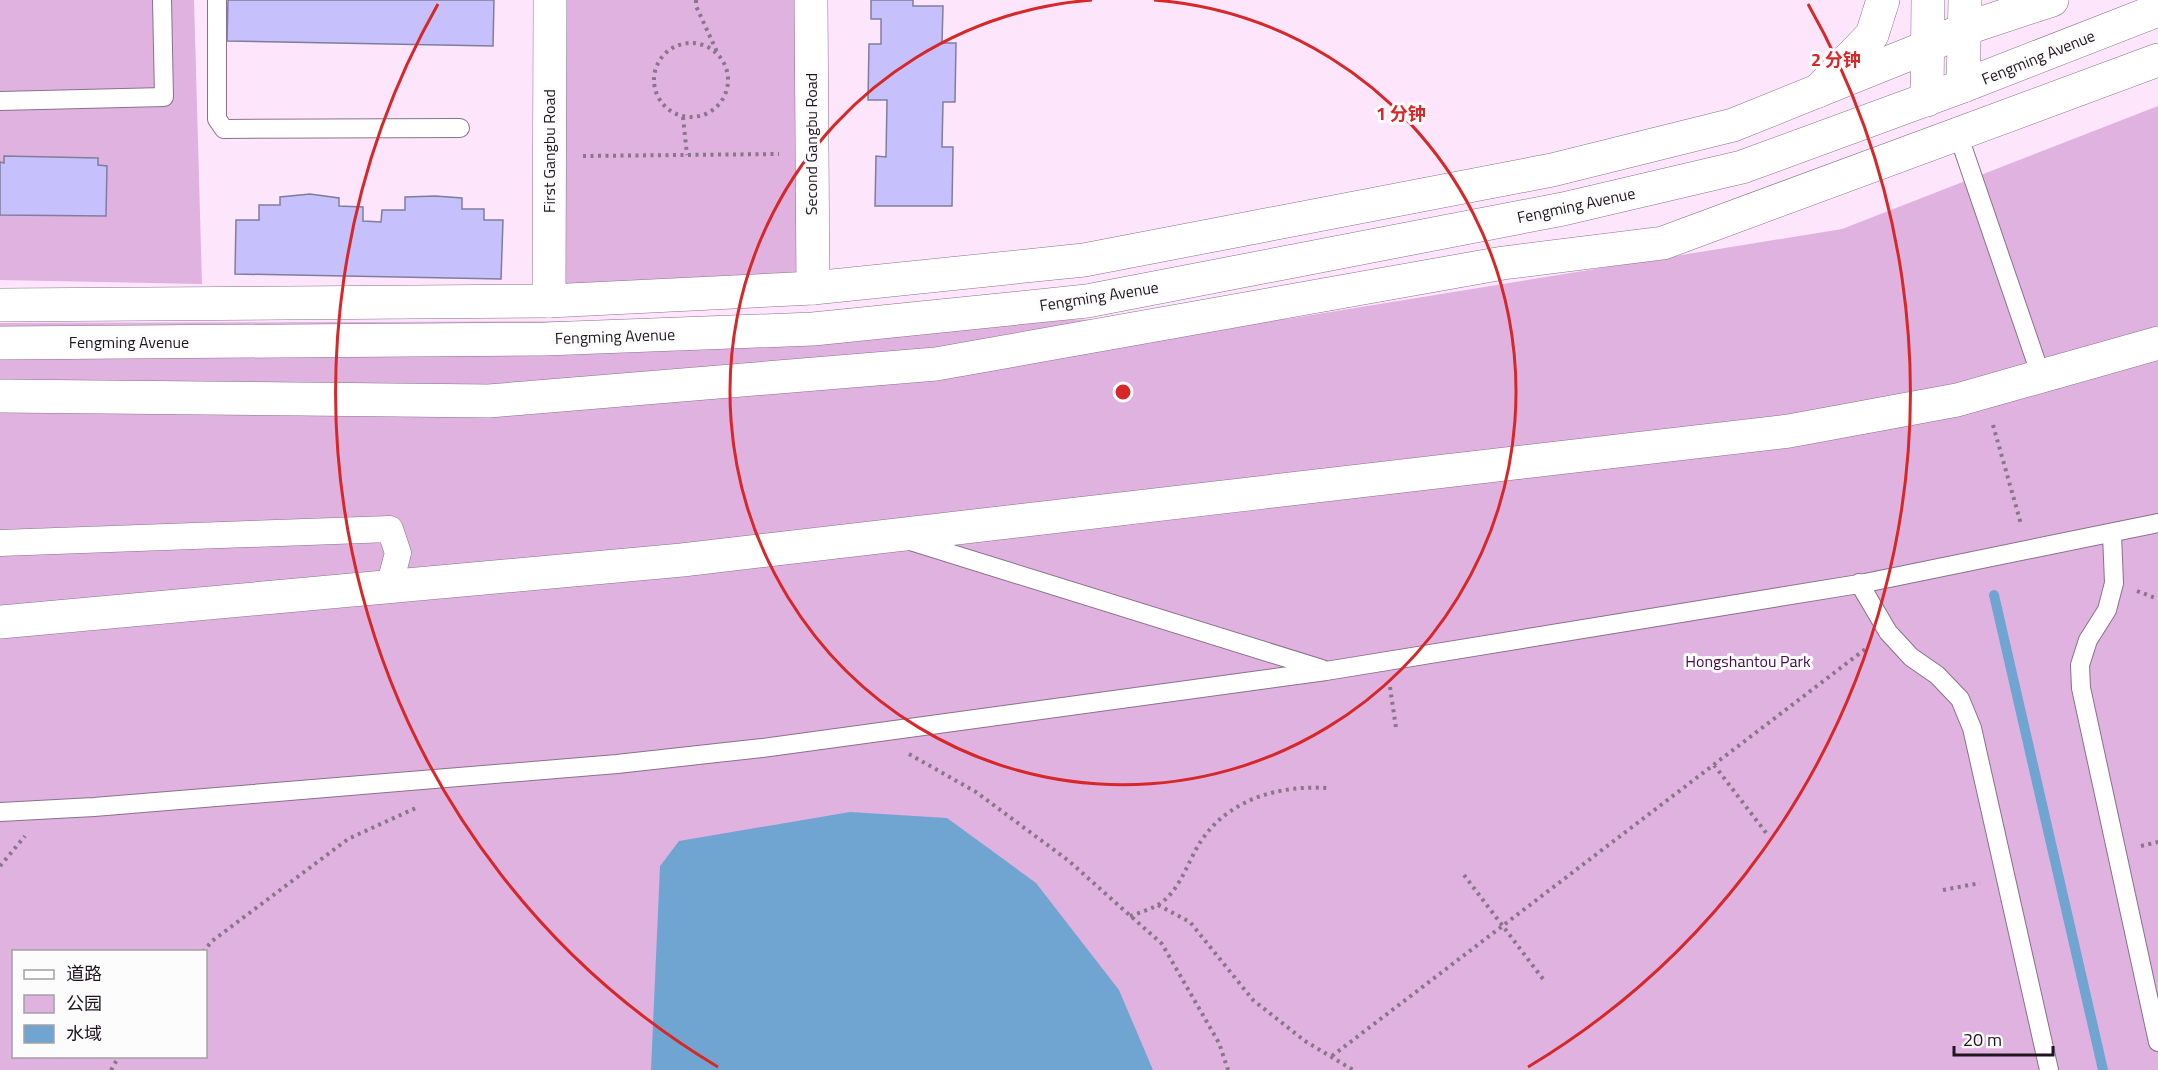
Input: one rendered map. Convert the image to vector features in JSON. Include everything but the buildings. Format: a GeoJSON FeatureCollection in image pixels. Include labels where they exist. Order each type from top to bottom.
{"type":"FeatureCollection","features":[{"type":"Feature","properties":{"kind":"street","name":"First Gangbu Road"},"geometry":{"type":"LineString","coordinates":[[549,301],[550,0]]}},
{"type":"Feature","properties":{"kind":"street","name":"Second Gangbu Road"},"geometry":{"type":"LineString","coordinates":[[811,0],[813,288]]}},
{"type":"Feature","properties":{"kind":"street"},"geometry":{"type":"LineString","coordinates":[[1818,91],[1872,35],[1883,0]]}},
{"type":"Feature","properties":{"kind":"street"},"geometry":{"type":"LineString","coordinates":[[1927,100],[1928,0]]}},
{"type":"Feature","properties":{"kind":"street"},"geometry":{"type":"LineString","coordinates":[[0,305],[549,301],[813,288],[1084,260],[1552,170],[1733,125],[1927,47],[1965,15],[2052,0]]}},
{"type":"Feature","properties":{"kind":"street","name":"Fengming Avenue"},"geometry":{"type":"LineString","coordinates":[[0,343],[545,339],[790,330],[1086,301],[1563,209],[1742,167],[1927,100],[2158,10]]}},
{"type":"Feature","properties":{"kind":"street"},"geometry":{"type":"LineString","coordinates":[[1963,86],[1965,15]]}},
{"type":"Feature","properties":{"kind":"street"},"geometry":{"type":"LineString","coordinates":[[0,396],[489,401],[936,364],[1503,263],[1663,243],[2158,60]]}},
{"type":"Feature","properties":{"kind":"street"},"geometry":{"type":"LineString","coordinates":[[0,622],[682,560],[1789,430],[1957,400],[2158,344]]}},
{"type":"Feature","properties":{"kind":"street"},"geometry":{"type":"LineString","coordinates":[[0,543],[390,530],[398,553],[389,587]]}},
{"type":"Feature","properties":{"kind":"lane"},"geometry":{"type":"LineString","coordinates":[[0,101],[164,97],[162,0]]}},
{"type":"Feature","properties":{"kind":"lane"},"geometry":{"type":"LineString","coordinates":[[217,0],[217,119],[224,129],[460,128]]}},
{"type":"Feature","properties":{"kind":"lane"},"geometry":{"type":"LineString","coordinates":[[1958,134],[2041,376]]}},
{"type":"Feature","properties":{"kind":"lane"},"geometry":{"type":"LineString","coordinates":[[0,812],[94,807],[617,764],[872,733],[1326,671],[1859,584],[2158,523]]}},
{"type":"Feature","properties":{"kind":"lane"},"geometry":{"type":"LineString","coordinates":[[2112,534],[2114,583],[2107,610],[2088,640],[2080,665],[2081,688],[2158,1042]]}},
{"type":"Feature","properties":{"kind":"lane"},"geometry":{"type":"LineString","coordinates":[[891,536],[1326,671]]}},
{"type":"Feature","properties":{"kind":"lane"},"geometry":{"type":"LineString","coordinates":[[1859,584],[1888,633],[1911,657],[1937,675],[1960,699],[1972,728],[2049,1070]]}},
{"type":"Feature","properties":{"kind":"path"},"geometry":{"type":"LineString","coordinates":[[696,0],[696,6],[729,76],[728,88],[716,108],[695,117],[683,117],[662,104],[656,92],[654,80],[656,68],[668,52],[685,44],[697,44],[709,48],[718,55]]}},
{"type":"Feature","properties":{"kind":"path"},"geometry":{"type":"LineString","coordinates":[[683,117],[687,155]]}},
{"type":"Feature","properties":{"kind":"path"},"geometry":{"type":"LineString","coordinates":[[549,156],[811,154]]}},
{"type":"Feature","properties":{"kind":"path"},"geometry":{"type":"LineString","coordinates":[[1994,430],[2016,503]]}},
{"type":"Feature","properties":{"kind":"path"},"geometry":{"type":"LineString","coordinates":[[1332,1056],[1888,633]]}},
{"type":"Feature","properties":{"kind":"path"},"geometry":{"type":"LineString","coordinates":[[1386,661],[1396,728]]}},
{"type":"Feature","properties":{"kind":"path"},"geometry":{"type":"LineString","coordinates":[[872,733],[976,792],[1069,861],[1162,944],[1220,1043],[1227,1070]]}},
{"type":"Feature","properties":{"kind":"path"},"geometry":{"type":"LineString","coordinates":[[1714,765],[1767,834]]}},
{"type":"Feature","properties":{"kind":"path"},"geometry":{"type":"LineString","coordinates":[[1130,916],[1158,905],[1178,885],[1201,841],[1225,814],[1260,795],[1305,787],[1327,788]]}},
{"type":"Feature","properties":{"kind":"path"},"geometry":{"type":"LineString","coordinates":[[204,950],[212,941],[348,839],[423,805]]}},
{"type":"Feature","properties":{"kind":"path"},"geometry":{"type":"LineString","coordinates":[[1464,875],[1543,979]]}},
{"type":"Feature","properties":{"kind":"path"},"geometry":{"type":"LineString","coordinates":[[1943,890],[2006,878]]}},
{"type":"Feature","properties":{"kind":"path"},"geometry":{"type":"LineString","coordinates":[[1158,905],[1190,922],[1253,1000],[1305,1041],[1353,1070]]}},
{"type":"Feature","properties":{"kind":"green space"},"geometry":{"type":"Polygon","coordinates":[[[0,0],[194,0],[202,284],[0,280],[0,0]]]}},
{"type":"Feature","properties":{"kind":"green space"},"geometry":{"type":"Polygon","coordinates":[[[550,0],[811,0],[813,288],[549,301],[550,0]]]}},
{"type":"Feature","properties":{"kind":"green space","name":"Hongshantou Park"},"geometry":{"type":"Polygon","coordinates":[[[2158,106],[2158,1070],[0,1070],[0,323],[1287,319],[1842,229],[2158,106]]]}},
{"type":"Feature","properties":{"kind":"water"},"geometry":{"type":"Polygon","coordinates":[[[850,812],[947,818],[1036,883],[1119,990],[1153,1070],[651,1070],[660,866],[679,841],[850,812]]]}},
{"type":"Feature","properties":{"kind":"waterway"},"geometry":{"type":"LineString","coordinates":[[1994,595],[2103,1070]]}}]}
